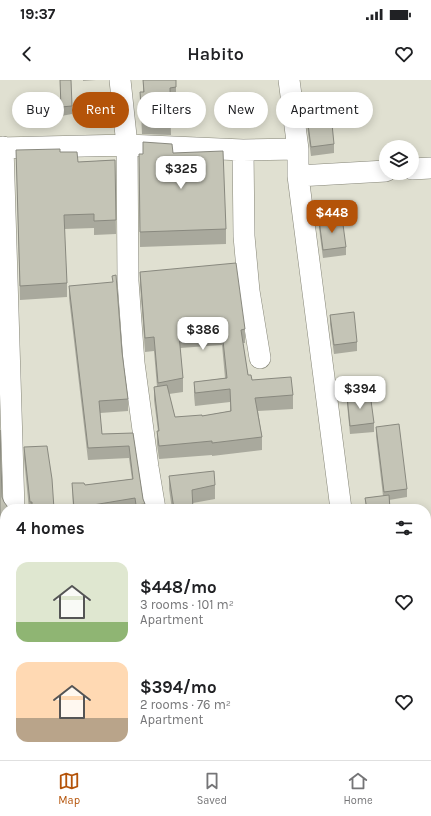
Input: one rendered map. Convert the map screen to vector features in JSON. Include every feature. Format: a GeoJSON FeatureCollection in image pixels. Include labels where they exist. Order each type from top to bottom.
{"type":"FeatureCollection","features":[{"type":"Feature","properties":{"kind":"street"},"geometry":{"type":"LineString","coordinates":[[120,80],[127,145],[128,281],[133,348],[154,504]]}},
{"type":"Feature","properties":{"kind":"street"},"geometry":{"type":"LineString","coordinates":[[289,80],[298,149],[298,176],[340,504]]}},
{"type":"Feature","properties":{"kind":"street"},"geometry":{"type":"LineString","coordinates":[[14,504],[1,147],[127,145],[243,150],[298,149]]}},
{"type":"Feature","properties":{"kind":"street"},"geometry":{"type":"LineString","coordinates":[[243,150],[244,236],[249,291],[260,358]]}},
{"type":"Feature","properties":{"kind":"street"},"geometry":{"type":"LineString","coordinates":[[419,169],[431,168]]}},
{"type":"Feature","properties":{"kind":"street"},"geometry":{"type":"LineString","coordinates":[[298,176],[379,171]]}},
{"type":"Feature","properties":{"kind":"building"},"geometry":{"type":"Polygon","coordinates":[[[60,80],[71,80],[72,106],[64,107],[64,92],[60,92],[60,80]]]}},
{"type":"Feature","properties":{"kind":"building"},"geometry":{"type":"Polygon","coordinates":[[[143,80],[176,80],[176,87],[170,88],[170,92],[144,92],[143,80]]]}},
{"type":"Feature","properties":{"kind":"building"},"geometry":{"type":"Polygon","coordinates":[[[308,128],[332,128],[334,144],[311,147],[308,128]]]}},
{"type":"Feature","properties":{"kind":"building"},"geometry":{"type":"Polygon","coordinates":[[[143,142],[172,144],[173,153],[223,151],[226,229],[140,232],[139,154],[143,154],[143,142]]]}},
{"type":"Feature","properties":{"kind":"building"},"geometry":{"type":"Polygon","coordinates":[[[60,149],[60,152],[77,152],[78,162],[115,160],[116,220],[94,221],[94,214],[64,215],[67,283],[20,286],[16,150],[60,149]]]}},
{"type":"Feature","properties":{"kind":"building"},"geometry":{"type":"Polygon","coordinates":[[[342,217],[346,247],[323,250],[319,220],[342,217]]]}},
{"type":"Feature","properties":{"kind":"building"},"geometry":{"type":"Polygon","coordinates":[[[236,263],[245,329],[241,330],[248,375],[251,375],[252,380],[291,377],[293,395],[255,398],[262,437],[212,443],[212,441],[159,446],[157,431],[159,431],[154,387],[167,385],[175,417],[202,416],[231,411],[230,389],[195,393],[194,382],[227,378],[222,331],[179,335],[183,378],[158,383],[154,337],[145,338],[140,272],[236,263]]]}},
{"type":"Feature","properties":{"kind":"building"},"geometry":{"type":"Polygon","coordinates":[[[116,275],[122,352],[128,399],[99,401],[102,434],[133,433],[145,504],[136,504],[135,498],[99,504],[74,504],[72,483],[84,483],[85,485],[133,479],[129,446],[88,448],[69,286],[113,282],[112,276],[116,275]]]}},
{"type":"Feature","properties":{"kind":"building"},"geometry":{"type":"Polygon","coordinates":[[[354,312],[357,342],[334,345],[330,315],[354,312]]]}},
{"type":"Feature","properties":{"kind":"building"},"geometry":{"type":"Polygon","coordinates":[[[370,393],[374,423],[350,426],[347,396],[370,393]]]}},
{"type":"Feature","properties":{"kind":"building"},"geometry":{"type":"Polygon","coordinates":[[[399,424],[407,489],[384,492],[376,427],[399,424]]]}},
{"type":"Feature","properties":{"kind":"building"},"geometry":{"type":"Polygon","coordinates":[[[0,430],[2,497],[6,504],[0,504],[0,430]]]}},
{"type":"Feature","properties":{"kind":"building"},"geometry":{"type":"Polygon","coordinates":[[[47,446],[54,504],[32,504],[32,502],[30,502],[24,447],[47,446]]]}},
{"type":"Feature","properties":{"kind":"building"},"geometry":{"type":"Polygon","coordinates":[[[214,471],[215,485],[192,490],[193,504],[173,504],[169,476],[214,471]]]}},
{"type":"Feature","properties":{"kind":"building"},"geometry":{"type":"Polygon","coordinates":[[[389,495],[390,504],[366,504],[365,498],[389,495]]]}}]}
